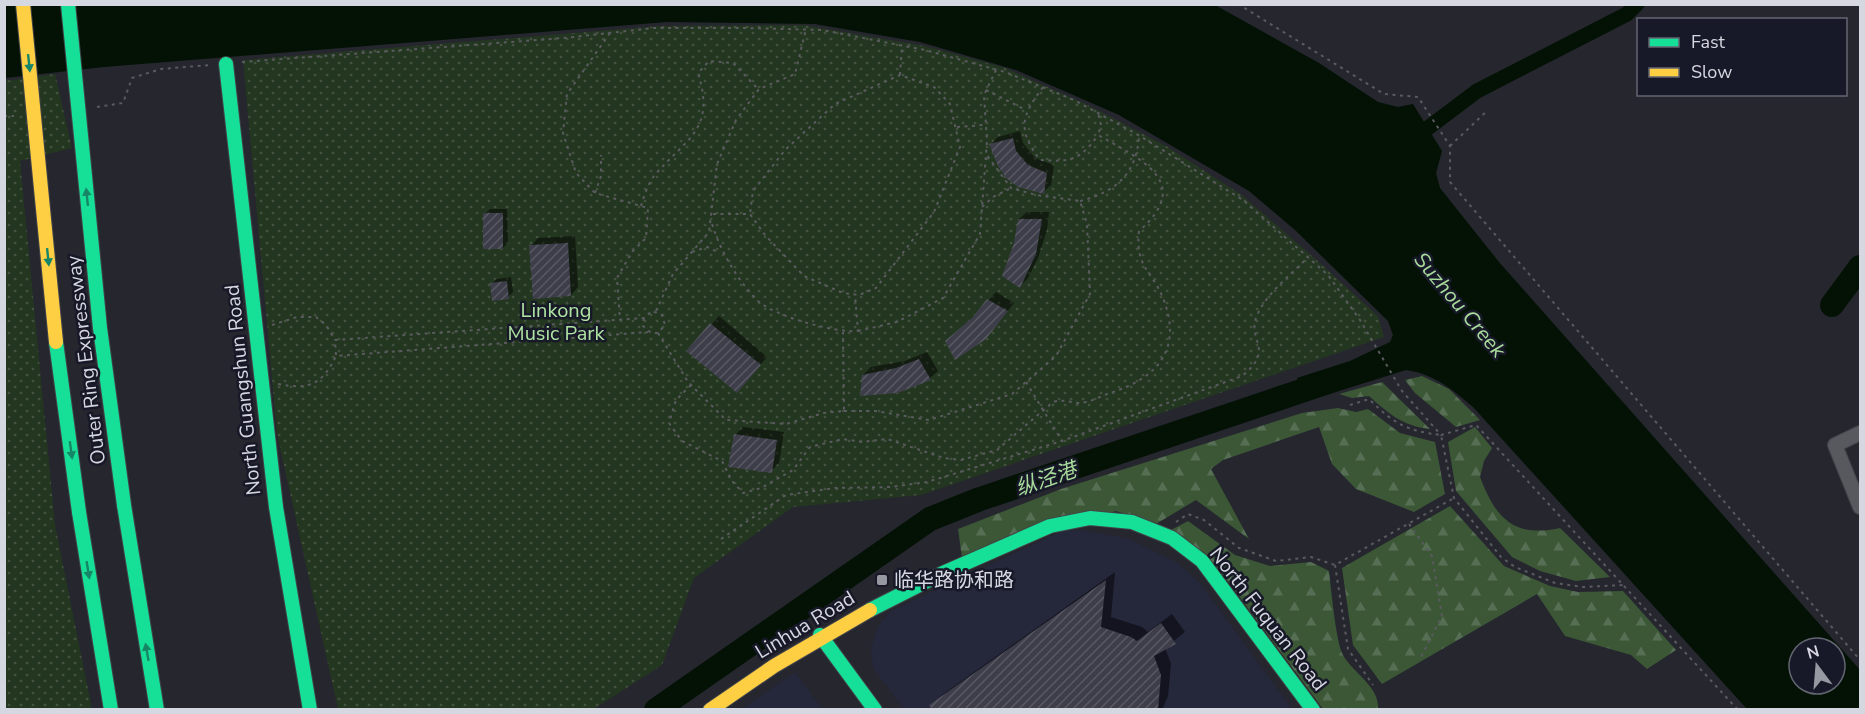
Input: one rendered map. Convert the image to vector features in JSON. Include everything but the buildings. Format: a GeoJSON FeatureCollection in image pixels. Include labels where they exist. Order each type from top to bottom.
{"type":"FeatureCollection","features":[{"type":"Feature","properties":{"kind":"main road","name":"Outer Ring Expressway"},"geometry":{"type":"LineString","coordinates":[[23,4],[55,333],[79,512],[111,710]]}},
{"type":"Feature","properties":{"kind":"main road","name":"Outer Ring Expressway"},"geometry":{"type":"LineString","coordinates":[[69,4],[100,328],[124,506],[157,710]]}},
{"type":"Feature","properties":{"kind":"main road","name":"North Guangshun Road"},"geometry":{"type":"LineString","coordinates":[[226,64],[276,507],[310,710]]}},
{"type":"Feature","properties":{"kind":"main road","name":"North Fuquan Road"},"geometry":{"type":"LineString","coordinates":[[1091,518],[1130,521],[1160,532],[1193,553],[1214,575],[1313,710]]}},
{"type":"Feature","properties":{"kind":"main road","name":"Linhua Road"},"geometry":{"type":"LineString","coordinates":[[710,710],[820,635],[920,583],[1025,535],[1060,522],[1091,518]]}},
{"type":"Feature","properties":{"kind":"main road"},"geometry":{"type":"LineString","coordinates":[[820,635],[875,710]]}},
{"type":"Feature","properties":{"kind":"street"},"geometry":{"type":"LineString","coordinates":[[1860,433],[1835,445],[1860,507]]}},
{"type":"Feature","properties":{"kind":"path"},"geometry":{"type":"LineString","coordinates":[[1238,4],[1384,94],[1419,98],[1450,146],[1450,183],[1860,660]]}},
{"type":"Feature","properties":{"kind":"path"},"geometry":{"type":"LineString","coordinates":[[98,107],[123,103],[132,78],[161,69],[654,28],[822,30],[902,45],[996,70],[1043,87],[1140,136],[1243,201],[1328,275],[1360,320],[1402,390],[1441,435],[1454,498],[1501,557],[1515,567],[1569,586],[1623,585]]}},
{"type":"Feature","properties":{"kind":"path"},"geometry":{"type":"LineString","coordinates":[[656,311],[672,274],[709,232],[713,214],[717,164],[736,120],[759,89],[795,74],[806,30]]}},
{"type":"Feature","properties":{"kind":"path"},"geometry":{"type":"LineString","coordinates":[[610,33],[567,94],[563,133],[576,173],[595,193],[648,208],[646,238],[632,252],[617,278],[620,320]]}},
{"type":"Feature","properties":{"kind":"path"},"geometry":{"type":"LineString","coordinates":[[900,75],[902,45]]}},
{"type":"Feature","properties":{"kind":"path"},"geometry":{"type":"LineString","coordinates":[[641,206],[652,178],[693,139],[703,108],[704,91],[698,73],[709,61],[733,63],[759,89]]}},
{"type":"Feature","properties":{"kind":"path"},"geometry":{"type":"LineString","coordinates":[[711,221],[722,254],[759,301],[809,324],[843,332],[858,331],[897,322],[944,298],[980,234],[986,153],[984,125],[986,90],[996,70]]}},
{"type":"Feature","properties":{"kind":"path"},"geometry":{"type":"LineString","coordinates":[[900,75],[934,87],[950,104],[956,127],[960,147],[934,213],[876,288],[855,295],[843,293],[804,276],[765,235],[750,214],[753,190],[785,150],[835,105],[900,75]]}},
{"type":"Feature","properties":{"kind":"path"},"geometry":{"type":"LineString","coordinates":[[1043,87],[1026,110],[1026,141],[1040,160],[1065,162],[1085,154],[1098,135],[1101,126],[1098,113]]}},
{"type":"Feature","properties":{"kind":"path"},"geometry":{"type":"LineString","coordinates":[[986,90],[1026,110]]}},
{"type":"Feature","properties":{"kind":"path"},"geometry":{"type":"LineString","coordinates":[[1450,146],[1488,111]]}},
{"type":"Feature","properties":{"kind":"path"},"geometry":{"type":"LineString","coordinates":[[956,127],[984,125]]}},
{"type":"Feature","properties":{"kind":"path"},"geometry":{"type":"LineString","coordinates":[[691,385],[676,400],[669,423],[682,441],[722,461],[732,481],[743,493],[761,488],[793,470],[810,447],[843,439],[862,442],[887,438],[944,458],[962,460],[997,450],[1053,402],[1063,399],[1080,403],[1133,386],[1157,368],[1170,347],[1171,333],[1163,298],[1137,252],[1139,231],[1156,216],[1161,198],[1161,181],[1154,171],[1136,157],[1098,135]]}},
{"type":"Feature","properties":{"kind":"path"},"geometry":{"type":"LineString","coordinates":[[986,153],[1011,188],[1036,195],[1080,201],[1103,196],[1134,168],[1140,136]]}},
{"type":"Feature","properties":{"kind":"path"},"geometry":{"type":"LineString","coordinates":[[595,193],[601,176],[601,155]]}},
{"type":"Feature","properties":{"kind":"path"},"geometry":{"type":"LineString","coordinates":[[982,207],[993,197],[1011,188]]}},
{"type":"Feature","properties":{"kind":"path"},"geometry":{"type":"LineString","coordinates":[[658,333],[691,385],[726,420],[786,424],[843,411],[875,411],[929,420],[1012,394],[1056,356],[1090,294],[1087,224],[1080,201]]}},
{"type":"Feature","properties":{"kind":"path"},"geometry":{"type":"LineString","coordinates":[[713,214],[750,214]]}},
{"type":"Feature","properties":{"kind":"path"},"geometry":{"type":"LineString","coordinates":[[692,252],[707,247],[722,254]]}},
{"type":"Feature","properties":{"kind":"path"},"geometry":{"type":"LineString","coordinates":[[721,539],[786,495],[835,488],[890,487],[927,482],[1062,441],[1242,376],[1256,365],[1259,348],[1255,321],[1265,301],[1307,257]]}},
{"type":"Feature","properties":{"kind":"path"},"geometry":{"type":"LineString","coordinates":[[855,295],[858,331]]}},
{"type":"Feature","properties":{"kind":"path"},"geometry":{"type":"LineString","coordinates":[[335,340],[644,318],[656,311],[665,321],[664,328],[658,333],[336,356]]}},
{"type":"Feature","properties":{"kind":"path"},"geometry":{"type":"LineString","coordinates":[[256,332],[297,317],[316,317],[326,325],[335,340],[336,356],[326,377],[301,388],[261,380]]}},
{"type":"Feature","properties":{"kind":"path"},"geometry":{"type":"LineString","coordinates":[[644,318],[644,326],[648,332]]}},
{"type":"Feature","properties":{"kind":"path"},"geometry":{"type":"LineString","coordinates":[[843,332],[843,411]]}},
{"type":"Feature","properties":{"kind":"path"},"geometry":{"type":"LineString","coordinates":[[1026,382],[1062,441]]}},
{"type":"Feature","properties":{"kind":"path"},"geometry":{"type":"LineString","coordinates":[[1350,405],[1369,399],[1389,419],[1413,431],[1441,435],[1476,425],[1738,710]]}},
{"type":"Feature","properties":{"kind":"path"},"geometry":{"type":"LineString","coordinates":[[1160,532],[1188,514],[1204,519],[1239,548],[1276,561],[1311,557],[1335,565],[1454,498]]}},
{"type":"Feature","properties":{"kind":"path"},"geometry":{"type":"LineString","coordinates":[[1409,524],[1432,556],[1442,616],[1420,659]]}},
{"type":"Feature","properties":{"kind":"path"},"geometry":{"type":"LineString","coordinates":[[1335,565],[1348,649],[1374,685]]}},
{"type":"Feature","properties":{"kind":"shaded area"},"geometry":{"type":"Polygon","coordinates":[[[1080,530],[1127,538],[1178,563],[1200,583],[1292,709],[904,709],[873,668],[871,648],[878,626],[891,611],[1062,531],[1080,530]]]}},
{"type":"Feature","properties":{"kind":"shaded area"},"geometry":{"type":"Polygon","coordinates":[[[795,672],[822,709],[742,709],[795,672]]]}},
{"type":"Feature","properties":{"kind":"green space","name":"Linkong Music Park"},"geometry":{"type":"Polygon","coordinates":[[[803,25],[925,46],[1005,68],[1086,104],[1166,146],[1243,196],[1322,265],[1378,316],[1384,337],[921,495],[793,507],[694,578],[662,665],[594,709],[338,709],[277,434],[243,60],[660,26],[803,25]]]}},
{"type":"Feature","properties":{"kind":"green space"},"geometry":{"type":"Polygon","coordinates":[[[55,74],[72,148],[20,161],[55,525],[92,709],[5,709],[4,81],[55,74]]]}},
{"type":"Feature","properties":{"kind":"green space"},"geometry":{"type":"Polygon","coordinates":[[[1422,376],[1449,389],[1480,420],[1456,427],[1415,393],[1405,380],[1422,376]]]}},
{"type":"Feature","properties":{"kind":"green space"},"geometry":{"type":"Polygon","coordinates":[[[1382,382],[1430,429],[1404,422],[1369,396],[1352,398],[1339,394],[1382,382]]]}},
{"type":"Feature","properties":{"kind":"green space"},"geometry":{"type":"Polygon","coordinates":[[[1338,408],[1356,412],[1368,409],[1400,433],[1435,442],[1445,494],[1414,512],[1356,489],[1332,464],[1319,427],[1223,460],[1211,469],[1249,539],[1196,500],[1156,524],[1116,511],[962,558],[958,529],[1061,489],[1302,413],[1338,408]]]}},
{"type":"Feature","properties":{"kind":"green space"},"geometry":{"type":"Polygon","coordinates":[[[1475,427],[1492,448],[1484,461],[1480,477],[1486,492],[1500,514],[1509,522],[1530,530],[1560,528],[1610,577],[1576,581],[1540,571],[1512,557],[1456,491],[1448,442],[1475,427]]]}},
{"type":"Feature","properties":{"kind":"green space"},"geometry":{"type":"Polygon","coordinates":[[[1450,506],[1504,566],[1550,586],[1578,592],[1623,591],[1676,650],[1647,669],[1631,655],[1565,636],[1537,594],[1382,684],[1353,645],[1342,568],[1450,506]]]}},
{"type":"Feature","properties":{"kind":"green space"},"geometry":{"type":"Polygon","coordinates":[[[1188,521],[1235,555],[1270,566],[1311,562],[1329,571],[1340,649],[1347,662],[1375,694],[1378,709],[1323,709],[1224,576],[1171,530],[1188,521]]]}},
{"type":"Feature","properties":{"kind":"water","name":"Suzhou Creek"},"geometry":{"type":"Polygon","coordinates":[[[4,5],[1215,5],[1319,63],[1378,102],[1398,107],[1413,104],[1442,151],[1436,173],[1440,188],[1499,262],[1830,636],[1787,636],[1787,696],[1847,696],[1847,655],[1860,670],[1860,709],[1747,709],[1473,407],[1450,388],[1434,379],[1406,370],[1304,402],[1297,378],[1350,361],[1390,342],[1393,335],[1388,321],[1295,230],[1249,191],[1119,115],[1016,70],[920,42],[815,24],[667,22],[104,67],[5,78],[4,5]]]}},
{"type":"Feature","properties":{"kind":"waterway"},"geometry":{"type":"LineString","coordinates":[[1412,140],[1477,91],[1627,14],[1637,4]]}},
{"type":"Feature","properties":{"kind":"waterway"},"geometry":{"type":"LineString","coordinates":[[1832,305],[1860,267]]}},
{"type":"Feature","properties":{"kind":"waterway","name":"纵泾港"},"geometry":{"type":"LineString","coordinates":[[656,710],[930,519],[980,499],[1331,381]]}},
{"type":"Feature","properties":{"kind":"traffic: fast"},"geometry":{"type":"LineString","coordinates":[[68,4],[100,328],[124,505]]}},
{"type":"Feature","properties":{"kind":"traffic: fast"},"geometry":{"type":"LineString","coordinates":[[226,64],[276,507],[310,710]]}},
{"type":"Feature","properties":{"kind":"traffic: fast"},"geometry":{"type":"LineString","coordinates":[[56,342],[79,512]]}},
{"type":"Feature","properties":{"kind":"traffic: fast"},"geometry":{"type":"LineString","coordinates":[[124,505],[157,710]]}},
{"type":"Feature","properties":{"kind":"traffic: fast"},"geometry":{"type":"LineString","coordinates":[[79,512],[111,710]]}},
{"type":"Feature","properties":{"kind":"traffic: fast"},"geometry":{"type":"LineString","coordinates":[[870,610],[943,573],[1050,526],[1090,518],[1132,522],[1172,538],[1202,561],[1313,710]]}},
{"type":"Feature","properties":{"kind":"traffic: fast"},"geometry":{"type":"LineString","coordinates":[[820,635],[875,710]]}},
{"type":"Feature","properties":{"kind":"traffic: slow"},"geometry":{"type":"LineString","coordinates":[[23,4],[56,342]]}},
{"type":"Feature","properties":{"kind":"traffic: slow"},"geometry":{"type":"LineString","coordinates":[[710,710],[774,666],[870,610]]}},
{"type":"Feature","properties":{"kind":"place","name":"临华路协和路"},"geometry":{"type":"Point","coordinates":[882,580]}}]}
